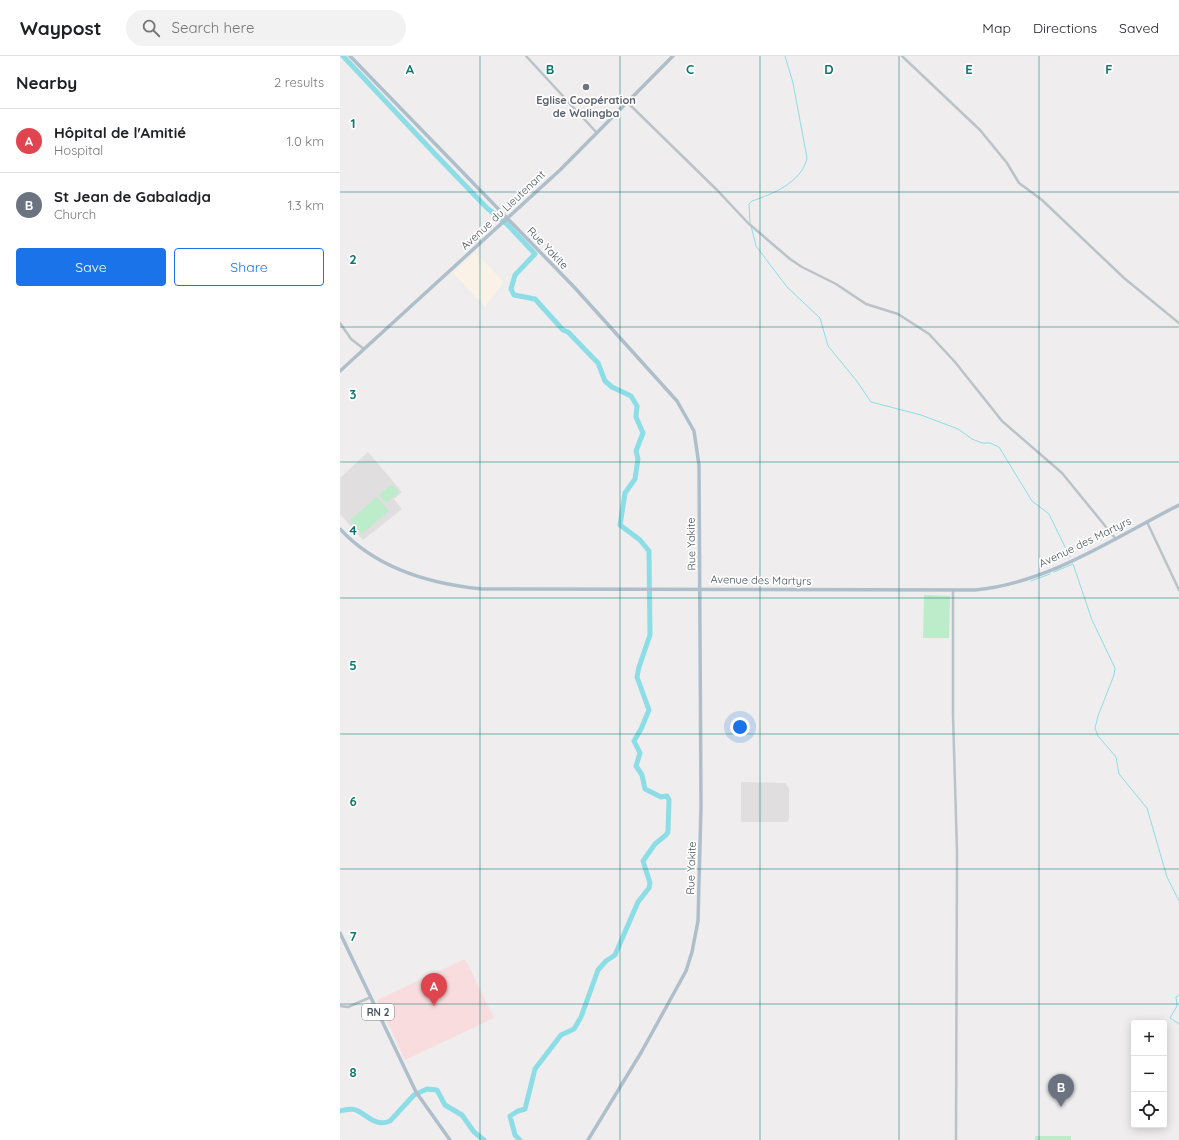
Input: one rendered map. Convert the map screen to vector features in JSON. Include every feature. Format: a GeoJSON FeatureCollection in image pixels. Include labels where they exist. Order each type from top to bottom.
{"type":"FeatureCollection","features":[{"type":"Feature","properties":{"kind":"main road","name":"Rue Yakite"},"geometry":{"type":"LineString","coordinates":[[350,56],[575,288],[684,410],[694,431],[699,454],[701,589],[700,851],[698,917],[694,946],[686,971],[673,996],[642,1051],[588,1140]]}},
{"type":"Feature","properties":{"kind":"main road","name":"Avenue du Lieutenant"},"geometry":{"type":"LineString","coordinates":[[340,371],[503,224],[597,134],[673,56]]}},
{"type":"Feature","properties":{"kind":"main road","name":"Avenue des Martyrs"},"geometry":{"type":"LineString","coordinates":[[340,528],[369,553],[398,569],[424,580],[445,585],[496,590],[647,588],[953,590],[985,589],[1024,581],[1069,562],[1179,505]]}},
{"type":"Feature","properties":{"kind":"main road","name":"RN 2"},"geometry":{"type":"LineString","coordinates":[[340,933],[416,1092],[450,1140]]}},
{"type":"Feature","properties":{"kind":"street"},"geometry":{"type":"LineString","coordinates":[[526,56],[597,134]]}},
{"type":"Feature","properties":{"kind":"street"},"geometry":{"type":"LineString","coordinates":[[902,56],[978,128],[1008,163],[1019,183],[1042,200],[1124,278],[1179,323]]}},
{"type":"Feature","properties":{"kind":"street"},"geometry":{"type":"LineString","coordinates":[[628,103],[717,190],[748,223],[802,267],[836,284],[868,304],[898,314],[929,334],[960,368],[1002,421],[1060,471],[1115,538]]}},
{"type":"Feature","properties":{"kind":"street"},"geometry":{"type":"LineString","coordinates":[[340,323],[351,339],[364,349]]}},
{"type":"Feature","properties":{"kind":"street"},"geometry":{"type":"LineString","coordinates":[[1147,522],[1179,590]]}},
{"type":"Feature","properties":{"kind":"street"},"geometry":{"type":"LineString","coordinates":[[953,590],[953,715],[957,852],[956,1140]]}},
{"type":"Feature","properties":{"kind":"street"},"geometry":{"type":"LineString","coordinates":[[340,1006],[348,1007],[371,997]]}},
{"type":"Feature","properties":{"kind":"shaded area"},"geometry":{"type":"Polygon","coordinates":[[[475,252],[504,282],[485,307],[453,273],[475,252]]]}},
{"type":"Feature","properties":{"kind":"shaded area"},"geometry":{"type":"Polygon","coordinates":[[[368,452],[402,492],[394,499],[402,509],[363,540],[340,514],[340,478],[368,452]]]}},
{"type":"Feature","properties":{"kind":"shaded area"},"geometry":{"type":"Polygon","coordinates":[[[741,782],[785,783],[789,788],[789,819],[787,822],[741,822],[741,782]]]}},
{"type":"Feature","properties":{"kind":"shaded area"},"geometry":{"type":"Polygon","coordinates":[[[465,959],[494,1018],[405,1060],[377,1000],[465,959]]]}},
{"type":"Feature","properties":{"kind":"green space"},"geometry":{"type":"Polygon","coordinates":[[[392,484],[399,492],[386,503],[379,495],[392,484]]]}},
{"type":"Feature","properties":{"kind":"green space"},"geometry":{"type":"Polygon","coordinates":[[[377,497],[389,511],[362,534],[350,520],[377,497]]]}},
{"type":"Feature","properties":{"kind":"green space"},"geometry":{"type":"Polygon","coordinates":[[[924,595],[950,596],[949,638],[923,638],[924,595]]]}},
{"type":"Feature","properties":{"kind":"green space"},"geometry":{"type":"Polygon","coordinates":[[[1035,1136],[1071,1136],[1071,1140],[1035,1140],[1035,1136]]]}},
{"type":"Feature","properties":{"kind":"waterway"},"geometry":{"type":"LineString","coordinates":[[343,56],[487,208],[507,224],[535,254],[515,275],[511,289],[514,295],[535,299],[563,330],[568,332],[598,363],[605,381],[612,387],[631,396],[637,406],[636,417],[643,433],[636,451],[638,459],[635,479],[625,493],[620,525],[640,540],[649,551],[650,635],[637,677],[649,710],[634,741],[640,753],[636,766],[642,775],[645,789],[661,797],[667,796],[669,800],[668,832],[655,844],[643,861],[650,883],[649,888],[638,902],[615,955],[606,961],[598,970],[581,1017],[574,1029],[561,1035],[535,1069],[525,1109],[510,1116],[515,1135],[520,1140]]}},
{"type":"Feature","properties":{"kind":"waterway"},"geometry":{"type":"LineString","coordinates":[[750,223],[749,204],[752,201],[769,195],[786,186],[799,174],[807,158],[793,83],[785,56]]}},
{"type":"Feature","properties":{"kind":"waterway"},"geometry":{"type":"LineString","coordinates":[[751,226],[756,246],[787,287],[820,318],[828,346],[856,380],[871,402],[921,415],[958,429],[972,439],[982,443],[990,443],[999,447],[1032,501],[1049,514],[1070,557]]}},
{"type":"Feature","properties":{"kind":"waterway"},"geometry":{"type":"LineString","coordinates":[[1054,572],[1073,564],[1092,620],[1115,668],[1114,675],[1098,716],[1095,728],[1098,736],[1116,757],[1119,774],[1147,808],[1167,877],[1179,901]]}},
{"type":"Feature","properties":{"kind":"waterway"},"geometry":{"type":"LineString","coordinates":[[1031,581],[1050,574]]}},
{"type":"Feature","properties":{"kind":"waterway"},"geometry":{"type":"LineString","coordinates":[[1179,995],[1176,997],[1177,1006],[1170,1018],[1179,1024]]}},
{"type":"Feature","properties":{"kind":"waterway"},"geometry":{"type":"LineString","coordinates":[[340,1111],[354,1109],[376,1122],[380,1123],[390,1121],[414,1095],[427,1089],[437,1090],[445,1105],[462,1115],[474,1132],[484,1140]]}},
{"type":"Feature","properties":{"kind":"place","name":"Eglise Coopération de Walingba"},"geometry":{"type":"Point","coordinates":[586,87]}},
{"type":"Feature","properties":{"kind":"place","name":"Hôpital de l'Amitié"},"geometry":{"type":"Point","coordinates":[434,1006]}},
{"type":"Feature","properties":{"kind":"place","name":"St Jean de Gabaladja"},"geometry":{"type":"Point","coordinates":[1061,1107]}}]}
